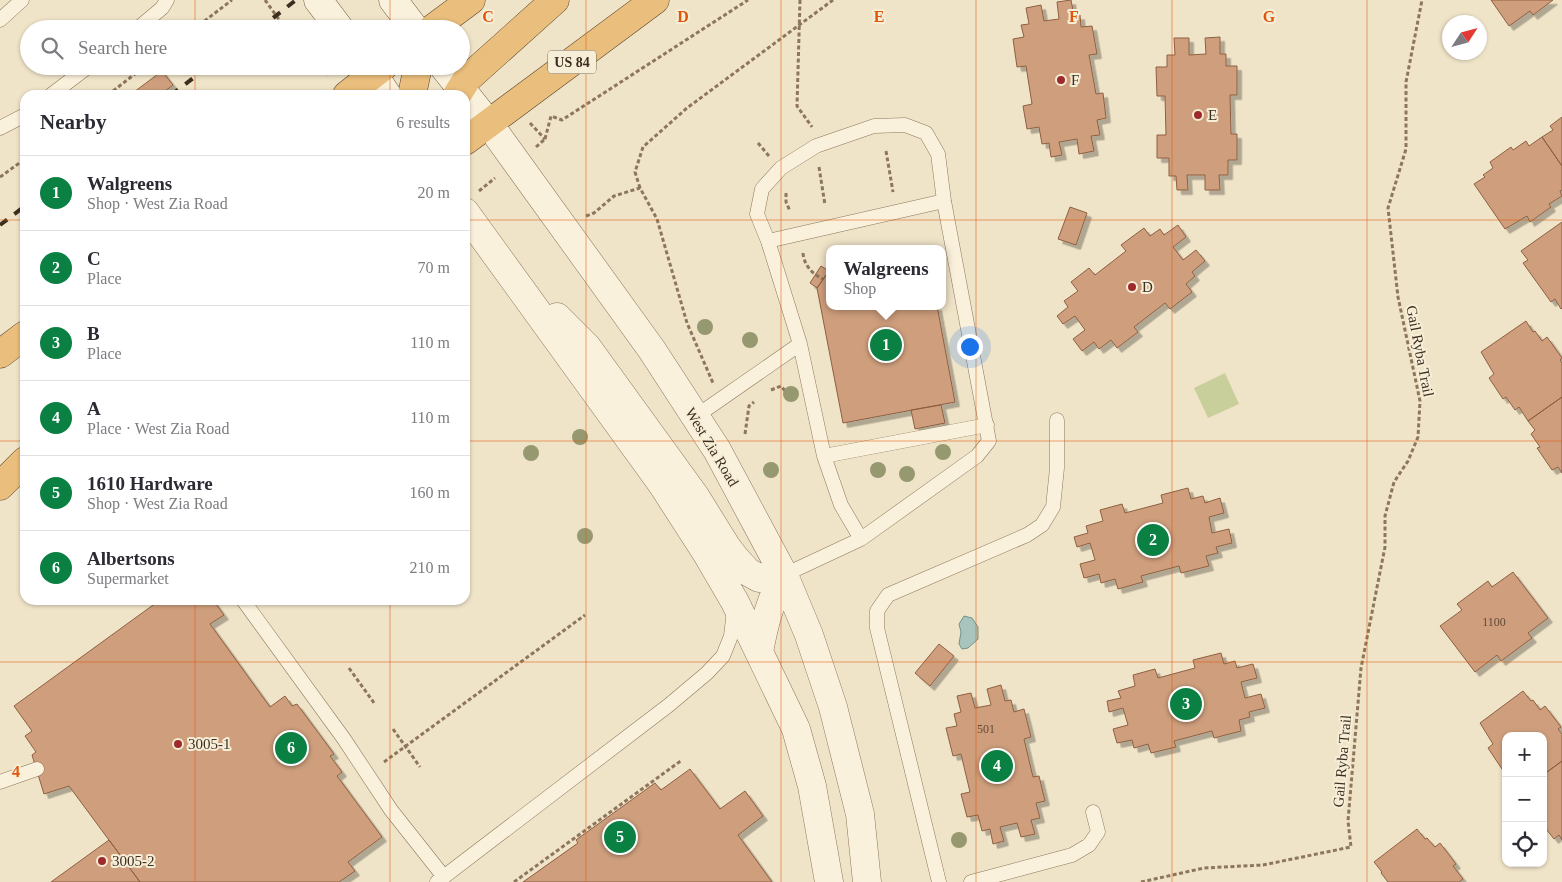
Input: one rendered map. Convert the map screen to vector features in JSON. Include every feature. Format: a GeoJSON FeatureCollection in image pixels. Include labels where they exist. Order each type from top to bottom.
{"type":"FeatureCollection","features":[{"type":"Feature","properties":{"kind":"highway"},"geometry":{"type":"LineString","coordinates":[[444,20],[471,0]]}},
{"type":"Feature","properties":{"kind":"highway"},"geometry":{"type":"LineString","coordinates":[[461,90],[477,70],[555,0]]}},
{"type":"Feature","properties":{"kind":"highway","name":"US 84"},"geometry":{"type":"LineString","coordinates":[[470,137],[655,0]]}},
{"type":"Feature","properties":{"kind":"highway"},"geometry":{"type":"LineString","coordinates":[[355,90],[378,75]]}},
{"type":"Feature","properties":{"kind":"highway"},"geometry":{"type":"LineString","coordinates":[[413,90],[416,75]]}},
{"type":"Feature","properties":{"kind":"highway"},"geometry":{"type":"LineString","coordinates":[[0,354],[20,339]]}},
{"type":"Feature","properties":{"kind":"highway"},"geometry":{"type":"LineString","coordinates":[[0,487],[20,467]]}},
{"type":"Feature","properties":{"kind":"highway"},"geometry":{"type":"LineString","coordinates":[[0,487],[20,473]]}},
{"type":"Feature","properties":{"kind":"street"},"geometry":{"type":"LineString","coordinates":[[318,0],[333,20]]}},
{"type":"Feature","properties":{"kind":"street"},"geometry":{"type":"LineString","coordinates":[[394,0],[408,20]]}},
{"type":"Feature","properties":{"kind":"street","name":"West Zia Road"},"geometry":{"type":"LineString","coordinates":[[449,75],[458,90]]}},
{"type":"Feature","properties":{"kind":"street","name":"West Zia Road"},"geometry":{"type":"LineString","coordinates":[[470,104],[488,124],[652,350],[717,450],[784,575],[809,636],[833,707],[860,814],[867,882]]}},
{"type":"Feature","properties":{"kind":"street"},"geometry":{"type":"LineString","coordinates":[[470,219],[662,484],[735,602],[796,729],[812,786],[829,882]]}},
{"type":"Feature","properties":{"kind":"street"},"geometry":{"type":"LineString","coordinates":[[490,248],[587,347],[695,496],[736,560],[748,572],[759,578],[784,575]]}},
{"type":"Feature","properties":{"kind":"street"},"geometry":{"type":"LineString","coordinates":[[759,652],[764,622],[774,591],[784,575]]}},
{"type":"Feature","properties":{"kind":"lane"},"geometry":{"type":"LineString","coordinates":[[0,20],[22,0]]}},
{"type":"Feature","properties":{"kind":"lane"},"geometry":{"type":"LineString","coordinates":[[148,20],[162,8],[167,0]]}},
{"type":"Feature","properties":{"kind":"lane"},"geometry":{"type":"LineString","coordinates":[[58,90],[77,75]]}},
{"type":"Feature","properties":{"kind":"lane"},"geometry":{"type":"LineString","coordinates":[[0,128],[20,118]]}},
{"type":"Feature","properties":{"kind":"lane"},"geometry":{"type":"LineString","coordinates":[[784,575],[861,539],[977,456],[989,441],[944,202],[938,154],[926,134],[905,125],[874,126],[816,146],[781,168],[762,189],[757,214],[768,241],[800,344],[824,456],[841,505],[861,539]]}},
{"type":"Feature","properties":{"kind":"lane"},"geometry":{"type":"LineString","coordinates":[[768,241],[944,202]]}},
{"type":"Feature","properties":{"kind":"lane"},"geometry":{"type":"LineString","coordinates":[[695,417],[800,344]]}},
{"type":"Feature","properties":{"kind":"lane"},"geometry":{"type":"LineString","coordinates":[[938,882],[877,628],[877,611],[888,595],[1027,535],[1042,525],[1053,507],[1057,468],[1057,420]]}},
{"type":"Feature","properties":{"kind":"lane"},"geometry":{"type":"LineString","coordinates":[[824,456],[987,425]]}},
{"type":"Feature","properties":{"kind":"lane"},"geometry":{"type":"LineString","coordinates":[[247,605],[344,739],[391,810],[441,879],[669,705],[707,673],[723,656],[731,636],[735,602]]}},
{"type":"Feature","properties":{"kind":"lane"},"geometry":{"type":"LineString","coordinates":[[0,782],[37,769]]}},
{"type":"Feature","properties":{"kind":"lane"},"geometry":{"type":"LineString","coordinates":[[971,882],[1072,855],[1090,846],[1098,832],[1093,812]]}},
{"type":"Feature","properties":{"kind":"path"},"geometry":{"type":"LineString","coordinates":[[206,20],[232,0]]}},
{"type":"Feature","properties":{"kind":"path"},"geometry":{"type":"LineString","coordinates":[[265,0],[279,20]]}},
{"type":"Feature","properties":{"kind":"path"},"geometry":{"type":"LineString","coordinates":[[545,139],[551,116],[562,120],[748,0]]}},
{"type":"Feature","properties":{"kind":"path"},"geometry":{"type":"LineString","coordinates":[[800,0],[797,106],[813,128]]}},
{"type":"Feature","properties":{"kind":"path"},"geometry":{"type":"LineString","coordinates":[[721,400],[687,323],[657,219],[640,188],[635,172],[643,147],[687,108],[833,0]]}},
{"type":"Feature","properties":{"kind":"path","name":"Gail Ryba Trail"},"geometry":{"type":"LineString","coordinates":[[1141,882],[1204,868],[1263,865],[1351,847],[1348,820],[1361,668],[1385,547],[1385,516],[1394,482],[1408,461],[1418,437],[1420,401],[1398,297],[1388,208],[1406,149],[1406,82],[1422,0]]}},
{"type":"Feature","properties":{"kind":"path"},"geometry":{"type":"LineString","coordinates":[[114,90],[134,75]]}},
{"type":"Feature","properties":{"kind":"path"},"geometry":{"type":"LineString","coordinates":[[758,143],[770,158]]}},
{"type":"Feature","properties":{"kind":"path"},"geometry":{"type":"LineString","coordinates":[[886,151],[894,195]]}},
{"type":"Feature","properties":{"kind":"path"},"geometry":{"type":"LineString","coordinates":[[0,177],[20,162]]}},
{"type":"Feature","properties":{"kind":"path"},"geometry":{"type":"LineString","coordinates":[[818,166],[825,205]]}},
{"type":"Feature","properties":{"kind":"path"},"geometry":{"type":"LineString","coordinates":[[790,211],[786,202],[786,193],[792,187]]}},
{"type":"Feature","properties":{"kind":"path"},"geometry":{"type":"LineString","coordinates":[[562,225],[594,213],[614,196],[640,188]]}},
{"type":"Feature","properties":{"kind":"path"},"geometry":{"type":"LineString","coordinates":[[803,250],[803,256],[808,267],[823,279]]}},
{"type":"Feature","properties":{"kind":"path"},"geometry":{"type":"LineString","coordinates":[[767,391],[781,386],[790,397]]}},
{"type":"Feature","properties":{"kind":"path"},"geometry":{"type":"LineString","coordinates":[[746,434],[749,406],[761,396]]}},
{"type":"Feature","properties":{"kind":"path"},"geometry":{"type":"LineString","coordinates":[[384,762],[585,615]]}},
{"type":"Feature","properties":{"kind":"path"},"geometry":{"type":"LineString","coordinates":[[349,668],[374,703]]}},
{"type":"Feature","properties":{"kind":"path"},"geometry":{"type":"LineString","coordinates":[[393,729],[420,767]]}},
{"type":"Feature","properties":{"kind":"path"},"geometry":{"type":"LineString","coordinates":[[514,882],[682,760]]}},
{"type":"Feature","properties":{"kind":"green space"},"geometry":{"type":"Polygon","coordinates":[[[1225,373],[1239,404],[1208,418],[1194,388],[1225,373]]]}},
{"type":"Feature","properties":{"kind":"water"},"geometry":{"type":"Polygon","coordinates":[[[964,616],[972,618],[978,627],[978,639],[968,648],[962,649],[959,644],[961,632],[959,624],[964,616]]]}},
{"type":"Feature","properties":{"kind":"building","name":"F"},"geometry":{"type":"Polygon","coordinates":[[[1071,0],[1074,16],[1080,15],[1081,27],[1092,26],[1097,54],[1089,55],[1096,94],[1103,93],[1106,118],[1097,120],[1100,135],[1091,136],[1094,151],[1079,154],[1077,139],[1059,142],[1062,155],[1051,157],[1049,143],[1042,144],[1039,127],[1027,129],[1023,106],[1032,104],[1026,66],[1017,67],[1013,39],[1024,37],[1021,25],[1029,24],[1026,8],[1041,5],[1044,21],[1059,19],[1057,2],[1071,0]]]}},
{"type":"Feature","properties":{"kind":"building"},"geometry":{"type":"Polygon","coordinates":[[[1491,0],[1553,0],[1533,15],[1530,11],[1509,26],[1491,0]]]}},
{"type":"Feature","properties":{"kind":"building","name":"E"},"geometry":{"type":"Polygon","coordinates":[[[1220,37],[1220,54],[1226,54],[1226,66],[1237,66],[1237,95],[1230,95],[1231,134],[1237,134],[1237,160],[1228,160],[1228,175],[1219,175],[1220,190],[1205,190],[1205,175],[1187,175],[1188,190],[1177,190],[1176,176],[1169,176],[1169,158],[1157,158],[1157,135],[1166,135],[1165,96],[1157,96],[1156,67],[1167,67],[1167,55],[1175,55],[1174,38],[1189,38],[1189,55],[1206,54],[1205,38],[1220,37]]]}},
{"type":"Feature","properties":{"kind":"building"},"geometry":{"type":"Polygon","coordinates":[[[157,75],[165,75],[173,85],[166,90],[137,90],[157,75]]]}},
{"type":"Feature","properties":{"kind":"building"},"geometry":{"type":"Polygon","coordinates":[[[1562,117],[1562,166],[1542,137],[1553,130],[1550,126],[1562,117]]]}},
{"type":"Feature","properties":{"kind":"building"},"geometry":{"type":"Polygon","coordinates":[[[1542,137],[1562,166],[1562,190],[1560,191],[1562,196],[1549,204],[1551,207],[1530,222],[1527,216],[1505,229],[1474,184],[1485,177],[1483,175],[1493,168],[1490,162],[1511,147],[1513,150],[1526,141],[1529,146],[1542,137]]]}},
{"type":"Feature","properties":{"kind":"building"},"geometry":{"type":"Polygon","coordinates":[[[1070,207],[1087,213],[1076,245],[1058,239],[1070,207]]]}},
{"type":"Feature","properties":{"kind":"building"},"geometry":{"type":"Polygon","coordinates":[[[1562,222],[1561,309],[1555,299],[1551,302],[1523,263],[1528,260],[1521,251],[1562,222]]]}},
{"type":"Feature","properties":{"kind":"building","name":"D"},"geometry":{"type":"Polygon","coordinates":[[[1178,225],[1186,237],[1173,247],[1183,260],[1196,250],[1205,261],[1192,272],[1195,276],[1186,284],[1192,292],[1170,309],[1165,303],[1134,327],[1138,332],[1117,348],[1111,340],[1099,349],[1094,342],[1082,351],[1073,339],[1085,330],[1075,316],[1063,324],[1057,316],[1068,307],[1064,301],[1078,291],[1071,282],[1089,268],[1095,275],[1126,251],[1121,245],[1144,228],[1150,236],[1160,229],[1164,235],[1178,225]]]}},
{"type":"Feature","properties":{"kind":"building"},"geometry":{"type":"Polygon","coordinates":[[[821,266],[826,269],[826,275],[817,288],[810,283],[821,266]]]}},
{"type":"Feature","properties":{"kind":"building"},"geometry":{"type":"Polygon","coordinates":[[[826,275],[826,310],[938,310],[955,402],[843,423],[817,288],[826,275]]]}},
{"type":"Feature","properties":{"kind":"building"},"geometry":{"type":"Polygon","coordinates":[[[1526,321],[1542,341],[1547,337],[1562,358],[1560,360],[1562,363],[1562,397],[1528,421],[1519,407],[1515,410],[1506,397],[1503,399],[1489,378],[1494,374],[1481,352],[1526,321]]]}},
{"type":"Feature","properties":{"kind":"building"},"geometry":{"type":"Polygon","coordinates":[[[1562,397],[1562,473],[1558,467],[1552,470],[1537,448],[1540,447],[1531,434],[1535,430],[1528,421],[1562,397]]]}},
{"type":"Feature","properties":{"kind":"building"},"geometry":{"type":"Polygon","coordinates":[[[941,405],[945,423],[915,429],[911,410],[941,405]]]}},
{"type":"Feature","properties":{"kind":"building"},"geometry":{"type":"Polygon","coordinates":[[[1188,488],[1191,499],[1203,496],[1205,503],[1220,498],[1224,513],[1209,517],[1212,533],[1229,529],[1232,543],[1216,547],[1218,553],[1206,556],[1209,566],[1181,573],[1179,566],[1141,576],[1143,582],[1118,589],[1115,579],[1101,583],[1099,574],[1084,578],[1080,564],[1095,560],[1090,543],[1077,547],[1074,537],[1088,533],[1086,526],[1103,521],[1100,510],[1122,504],[1125,513],[1163,503],[1161,495],[1188,488]]]}},
{"type":"Feature","properties":{"kind":"building"},"geometry":{"type":"Polygon","coordinates":[[[1513,572],[1548,618],[1528,633],[1532,638],[1501,661],[1497,655],[1475,672],[1440,626],[1462,610],[1457,604],[1488,581],[1492,587],[1513,572]]]}},
{"type":"Feature","properties":{"kind":"building","name":"3005-1"},"geometry":{"type":"Polygon","coordinates":[[[153,605],[217,605],[224,615],[210,624],[270,707],[285,696],[292,706],[297,704],[334,754],[330,756],[342,772],[337,776],[382,837],[348,862],[355,871],[339,882],[140,882],[69,786],[44,794],[32,755],[36,752],[25,736],[32,731],[14,706],[153,605]]]}},
{"type":"Feature","properties":{"kind":"building"},"geometry":{"type":"Polygon","coordinates":[[[939,644],[954,656],[930,686],[915,673],[939,644]]]}},
{"type":"Feature","properties":{"kind":"building"},"geometry":{"type":"Polygon","coordinates":[[[1221,653],[1224,664],[1235,661],[1237,668],[1253,664],[1257,678],[1241,682],[1245,698],[1261,694],[1265,708],[1249,712],[1250,717],[1239,720],[1241,731],[1214,738],[1212,731],[1174,741],[1176,747],[1151,753],[1148,744],[1134,748],[1132,740],[1117,743],[1113,729],[1128,725],[1123,708],[1109,712],[1107,701],[1121,698],[1118,691],[1135,686],[1133,675],[1155,669],[1158,678],[1195,668],[1193,660],[1221,653]]]}},
{"type":"Feature","properties":{"kind":"building"},"geometry":{"type":"Polygon","coordinates":[[[1001,685],[1005,701],[1011,700],[1014,712],[1024,709],[1031,737],[1024,739],[1033,777],[1039,776],[1045,801],[1036,803],[1040,818],[1031,820],[1035,834],[1021,837],[1017,823],[1000,827],[1004,841],[993,844],[990,829],[982,831],[978,815],[967,817],[961,794],[970,792],[961,754],[953,756],[946,728],[957,726],[954,714],[961,712],[957,696],[971,693],[975,708],[991,705],[987,689],[1001,685]]]}},
{"type":"Feature","properties":{"kind":"building"},"geometry":{"type":"Polygon","coordinates":[[[1523,691],[1540,710],[1545,706],[1561,727],[1558,729],[1562,734],[1562,761],[1547,772],[1547,732],[1502,732],[1502,769],[1488,748],[1493,744],[1480,723],[1523,691]]]}},
{"type":"Feature","properties":{"kind":"building"},"geometry":{"type":"Polygon","coordinates":[[[1562,761],[1562,840],[1559,835],[1554,839],[1547,830],[1547,772],[1562,761]]]}},
{"type":"Feature","properties":{"kind":"building"},"geometry":{"type":"Polygon","coordinates":[[[690,769],[720,809],[745,791],[763,816],[738,835],[772,882],[523,882],[578,843],[576,840],[655,783],[661,790],[690,769]]]}},
{"type":"Feature","properties":{"kind":"building"},"geometry":{"type":"Polygon","coordinates":[[[1417,829],[1435,847],[1440,843],[1456,864],[1453,866],[1463,879],[1459,882],[1388,882],[1374,862],[1417,829]]]}},
{"type":"Feature","properties":{"kind":"building","name":"3005-2"},"geometry":{"type":"Polygon","coordinates":[[[109,840],[140,882],[51,882],[109,840]]]}},
{"type":"Feature","properties":{"kind":"railway"},"geometry":{"type":"LineString","coordinates":[[270,20],[296,0]]}},
{"type":"Feature","properties":{"kind":"railway"},"geometry":{"type":"LineString","coordinates":[[178,90],[197,75]]}},
{"type":"Feature","properties":{"kind":"railway"},"geometry":{"type":"LineString","coordinates":[[0,225],[20,210]]}},
{"type":"Feature","properties":{"kind":"place","name":"F"},"geometry":{"type":"Point","coordinates":[1061,80]}},
{"type":"Feature","properties":{"kind":"place","name":"E"},"geometry":{"type":"Point","coordinates":[1198,115]}},
{"type":"Feature","properties":{"kind":"place","name":"D"},"geometry":{"type":"Point","coordinates":[1132,287]}},
{"type":"Feature","properties":{"kind":"place","name":"Walgreens"},"geometry":{"type":"Point","coordinates":[886,345]}},
{"type":"Feature","properties":{"kind":"place","name":"C"},"geometry":{"type":"Point","coordinates":[1153,540]}},
{"type":"Feature","properties":{"kind":"place","name":"B"},"geometry":{"type":"Point","coordinates":[1186,704]}},
{"type":"Feature","properties":{"kind":"place","name":"3005-1"},"geometry":{"type":"Point","coordinates":[178,744]}},
{"type":"Feature","properties":{"kind":"place","name":"Albertsons"},"geometry":{"type":"Point","coordinates":[291,748]}},
{"type":"Feature","properties":{"kind":"place","name":"A"},"geometry":{"type":"Point","coordinates":[997,766]}},
{"type":"Feature","properties":{"kind":"place","name":"1610 Hardware"},"geometry":{"type":"Point","coordinates":[620,837]}},
{"type":"Feature","properties":{"kind":"place","name":"3005-2"},"geometry":{"type":"Point","coordinates":[102,861]}}]}
